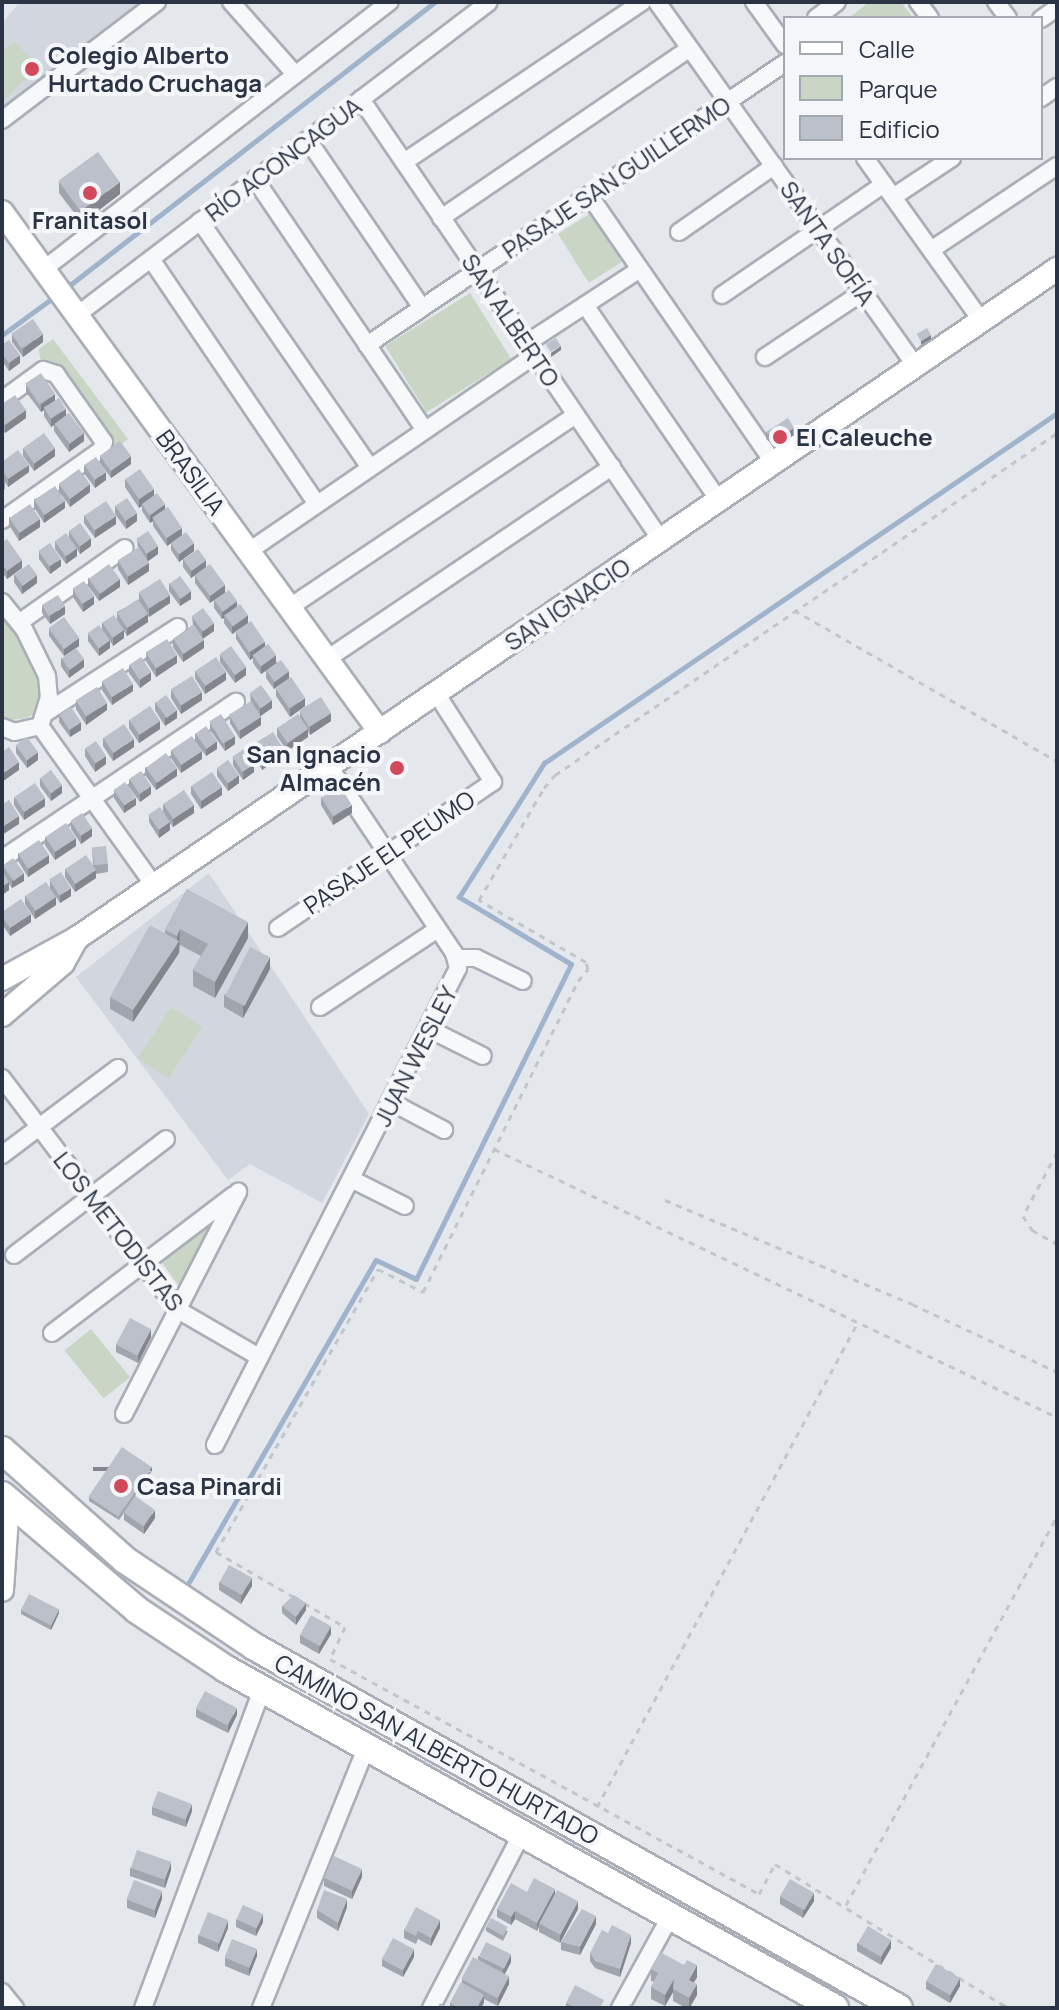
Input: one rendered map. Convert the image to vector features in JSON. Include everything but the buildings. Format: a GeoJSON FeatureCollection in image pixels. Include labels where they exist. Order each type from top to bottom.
{"type":"FeatureCollection","features":[{"type":"Feature","properties":{"kind":"main road","name":"BRASILIA"},"geometry":{"type":"LineString","coordinates":[[2,212],[380,732]]}},
{"type":"Feature","properties":{"kind":"main road","name":"SAN IGNACIO"},"geometry":{"type":"LineString","coordinates":[[77,938],[1057,269]]}},
{"type":"Feature","properties":{"kind":"main road"},"geometry":{"type":"LineString","coordinates":[[2,979],[77,938]]}},
{"type":"Feature","properties":{"kind":"main road"},"geometry":{"type":"LineString","coordinates":[[2,1015],[63,963],[77,938]]}},
{"type":"Feature","properties":{"kind":"main road","name":"CAMINO SAN ALBERTO HURTADO"},"geometry":{"type":"LineString","coordinates":[[2,1450],[125,1560],[255,1647],[899,2008]]}},
{"type":"Feature","properties":{"kind":"main road"},"geometry":{"type":"LineString","coordinates":[[2,1590],[5,1498]]}},
{"type":"Feature","properties":{"kind":"main road","name":"CAMINO SAN ALBERTO HURTADO"},"geometry":{"type":"LineString","coordinates":[[5,1498],[137,1610],[262,1689],[835,2008]]}},
{"type":"Feature","properties":{"kind":"street"},"geometry":{"type":"LineString","coordinates":[[2,120],[157,2]]}},
{"type":"Feature","properties":{"kind":"street"},"geometry":{"type":"LineString","coordinates":[[231,2],[295,74]]}},
{"type":"Feature","properties":{"kind":"street"},"geometry":{"type":"LineString","coordinates":[[47,273],[390,2]]}},
{"type":"Feature","properties":{"kind":"street","name":"RÍO ACONCAGUA"},"geometry":{"type":"LineString","coordinates":[[72,308],[151,259],[489,2]]}},
{"type":"Feature","properties":{"kind":"street"},"geometry":{"type":"LineString","coordinates":[[404,162],[642,2]]}},
{"type":"Feature","properties":{"kind":"street","name":"SANTA SOFÍA"},"geometry":{"type":"LineString","coordinates":[[657,2],[916,366]]}},
{"type":"Feature","properties":{"kind":"street"},"geometry":{"type":"LineString","coordinates":[[754,2],[783,42]]}},
{"type":"Feature","properties":{"kind":"street"},"geometry":{"type":"LineString","coordinates":[[819,16],[837,2]]}},
{"type":"Feature","properties":{"kind":"street"},"geometry":{"type":"LineString","coordinates":[[441,218],[690,48]]}},
{"type":"Feature","properties":{"kind":"street","name":"PASAJE SAN GUILLERMO"},"geometry":{"type":"LineString","coordinates":[[367,345],[783,64]]}},
{"type":"Feature","properties":{"kind":"street","name":"SAN ALBERTO"},"geometry":{"type":"LineString","coordinates":[[361,99],[661,540]]}},
{"type":"Feature","properties":{"kind":"street"},"geometry":{"type":"LineString","coordinates":[[308,140],[422,308]]}},
{"type":"Feature","properties":{"kind":"street"},"geometry":{"type":"LineString","coordinates":[[866,160],[981,320]]}},
{"type":"Feature","properties":{"kind":"street"},"geometry":{"type":"LineString","coordinates":[[722,295],[818,229],[948,160]]}},
{"type":"Feature","properties":{"kind":"street"},"geometry":{"type":"LineString","coordinates":[[679,232],[774,166]]}},
{"type":"Feature","properties":{"kind":"street"},"geometry":{"type":"LineString","coordinates":[[931,250],[1057,166]]}},
{"type":"Feature","properties":{"kind":"street"},"geometry":{"type":"LineString","coordinates":[[255,179],[425,430]]}},
{"type":"Feature","properties":{"kind":"street"},"geometry":{"type":"LineString","coordinates":[[589,195],[774,463]]}},
{"type":"Feature","properties":{"kind":"street"},"geometry":{"type":"LineString","coordinates":[[200,221],[370,467]]}},
{"type":"Feature","properties":{"kind":"street"},"geometry":{"type":"LineString","coordinates":[[151,259],[317,504]]}},
{"type":"Feature","properties":{"kind":"street"},"geometry":{"type":"LineString","coordinates":[[249,551],[425,430],[585,305],[640,269]]}},
{"type":"Feature","properties":{"kind":"street"},"geometry":{"type":"LineString","coordinates":[[765,357],[863,292]]}},
{"type":"Feature","properties":{"kind":"street"},"geometry":{"type":"LineString","coordinates":[[585,305],[719,501]]}},
{"type":"Feature","properties":{"kind":"street"},"geometry":{"type":"LineString","coordinates":[[2,400],[43,370],[56,374],[104,442],[101,450],[2,520]]}},
{"type":"Feature","properties":{"kind":"street"},"geometry":{"type":"LineString","coordinates":[[290,607],[576,415]]}},
{"type":"Feature","properties":{"kind":"street"},"geometry":{"type":"LineString","coordinates":[[327,659],[612,467]]}},
{"type":"Feature","properties":{"kind":"street"},"geometry":{"type":"LineString","coordinates":[[20,622],[125,548]]}},
{"type":"Feature","properties":{"kind":"street"},"geometry":{"type":"LineString","coordinates":[[2,602],[20,622],[47,676],[44,719],[92,799],[154,885]]}},
{"type":"Feature","properties":{"kind":"street"},"geometry":{"type":"LineString","coordinates":[[2,745],[8,729],[44,719],[178,627]]}},
{"type":"Feature","properties":{"kind":"street","name":"PASAJE EL PEUMO"},"geometry":{"type":"LineString","coordinates":[[278,928],[493,782],[436,693]]}},
{"type":"Feature","properties":{"kind":"street"},"geometry":{"type":"LineString","coordinates":[[2,859],[236,702]]}},
{"type":"Feature","properties":{"kind":"street","name":"JUAN WESLEY"},"geometry":{"type":"LineString","coordinates":[[215,1445],[455,979],[456,958],[329,766]]}},
{"type":"Feature","properties":{"kind":"street"},"geometry":{"type":"LineString","coordinates":[[320,1007],[438,929]]}},
{"type":"Feature","properties":{"kind":"street"},"geometry":{"type":"LineString","coordinates":[[456,958],[476,958],[523,981]]}},
{"type":"Feature","properties":{"kind":"street"},"geometry":{"type":"LineString","coordinates":[[429,1029],[483,1056]]}},
{"type":"Feature","properties":{"kind":"street"},"geometry":{"type":"LineString","coordinates":[[2,1155],[118,1068]]}},
{"type":"Feature","properties":{"kind":"street","name":"LOS METODISTAS"},"geometry":{"type":"LineString","coordinates":[[2,1078],[178,1310],[259,1357]]}},
{"type":"Feature","properties":{"kind":"street"},"geometry":{"type":"LineString","coordinates":[[391,1102],[444,1130]]}},
{"type":"Feature","properties":{"kind":"street"},"geometry":{"type":"LineString","coordinates":[[14,1255],[166,1139]]}},
{"type":"Feature","properties":{"kind":"street"},"geometry":{"type":"LineString","coordinates":[[351,1179],[405,1206]]}},
{"type":"Feature","properties":{"kind":"street"},"geometry":{"type":"LineString","coordinates":[[52,1333],[238,1192],[124,1414]]}},
{"type":"Feature","properties":{"kind":"street"},"geometry":{"type":"LineString","coordinates":[[143,2008],[262,1689]]}},
{"type":"Feature","properties":{"kind":"street"},"geometry":{"type":"LineString","coordinates":[[261,2008],[366,1748]]}},
{"type":"Feature","properties":{"kind":"street"},"geometry":{"type":"LineString","coordinates":[[431,2008],[521,1835]]}},
{"type":"Feature","properties":{"kind":"street"},"geometry":{"type":"LineString","coordinates":[[620,2008],[670,1917]]}},
{"type":"Feature","properties":{"kind":"street"},"geometry":{"type":"LineString","coordinates":[[2,1992],[15,2008]]}},
{"type":"Feature","properties":{"kind":"path"},"geometry":{"type":"LineString","coordinates":[[1008,2008],[846,1905],[775,1864],[759,1894],[330,1659],[345,1627],[216,1552],[378,1269],[423,1292],[578,981],[588,969],[586,962],[483,905],[478,894],[555,775],[1057,433]]}},
{"type":"Feature","properties":{"kind":"path"},"geometry":{"type":"LineString","coordinates":[[794,610],[1057,761]]}},
{"type":"Feature","properties":{"kind":"path"},"geometry":{"type":"LineString","coordinates":[[494,1149],[1057,1417]]}},
{"type":"Feature","properties":{"kind":"path"},"geometry":{"type":"LineString","coordinates":[[1057,1152],[1023,1216],[1032,1230],[1057,1244]]}},
{"type":"Feature","properties":{"kind":"path"},"geometry":{"type":"LineString","coordinates":[[665,1200],[912,1304],[1057,1372]]}},
{"type":"Feature","properties":{"kind":"path"},"geometry":{"type":"LineString","coordinates":[[597,1807],[858,1322]]}},
{"type":"Feature","properties":{"kind":"path"},"geometry":{"type":"LineString","coordinates":[[846,1905],[1057,1517]]}},
{"type":"Feature","properties":{"kind":"shaded area","name":"Colegio Alberto Hurtado Cruchaga"},"geometry":{"type":"Polygon","coordinates":[[[20,2],[148,2],[2,116],[2,23],[20,2]]]}},
{"type":"Feature","properties":{"kind":"shaded area"},"geometry":{"type":"Polygon","coordinates":[[[209,873],[369,1114],[322,1203],[250,1164],[228,1180],[76,977],[209,873]]]}},
{"type":"Feature","properties":{"kind":"green space"},"geometry":{"type":"Polygon","coordinates":[[[869,2],[901,2],[912,16],[852,16],[869,2]]]}},
{"type":"Feature","properties":{"kind":"green space"},"geometry":{"type":"Polygon","coordinates":[[[14,41],[39,66],[2,102],[2,52],[14,41]]]}},
{"type":"Feature","properties":{"kind":"green space"},"geometry":{"type":"Polygon","coordinates":[[[591,213],[622,262],[589,283],[558,234],[591,213]]]}},
{"type":"Feature","properties":{"kind":"green space"},"geometry":{"type":"Polygon","coordinates":[[[470,293],[511,359],[427,412],[385,346],[470,293]]]}},
{"type":"Feature","properties":{"kind":"green space"},"geometry":{"type":"Polygon","coordinates":[[[53,339],[128,439],[113,451],[52,363],[40,359],[39,349],[53,339]]]}},
{"type":"Feature","properties":{"kind":"green space"},"geometry":{"type":"Polygon","coordinates":[[[2,612],[12,622],[41,683],[34,714],[27,718],[2,721],[2,612]]]}},
{"type":"Feature","properties":{"kind":"green space"},"geometry":{"type":"Polygon","coordinates":[[[171,1007],[202,1027],[169,1078],[138,1058],[171,1007]]]}},
{"type":"Feature","properties":{"kind":"green space"},"geometry":{"type":"Polygon","coordinates":[[[220,1214],[183,1292],[159,1258],[220,1214]]]}},
{"type":"Feature","properties":{"kind":"green space"},"geometry":{"type":"Polygon","coordinates":[[[91,1329],[130,1377],[104,1399],[65,1350],[91,1329]]]}},
{"type":"Feature","properties":{"kind":"waterway"},"geometry":{"type":"LineString","coordinates":[[66,288],[435,2]]}},
{"type":"Feature","properties":{"kind":"waterway"},"geometry":{"type":"LineString","coordinates":[[2,335],[55,296]]}},
{"type":"Feature","properties":{"kind":"waterway"},"geometry":{"type":"LineString","coordinates":[[189,1582],[376,1260],[416,1279],[571,964],[459,897],[544,763],[1057,413]]}},
{"type":"Feature","properties":{"kind":"place","name":"Colegio Alberto Hurtado Cruchaga"},"geometry":{"type":"Point","coordinates":[32,69]}},
{"type":"Feature","properties":{"kind":"place","name":"Franitasol"},"geometry":{"type":"Point","coordinates":[90,193]}},
{"type":"Feature","properties":{"kind":"place","name":"El Caleuche"},"geometry":{"type":"Point","coordinates":[780,437]}},
{"type":"Feature","properties":{"kind":"place","name":"San Ignacio Almacén"},"geometry":{"type":"Point","coordinates":[397,768]}},
{"type":"Feature","properties":{"kind":"place","name":"Casa Pinardi"},"geometry":{"type":"Point","coordinates":[121,1486]}}]}
